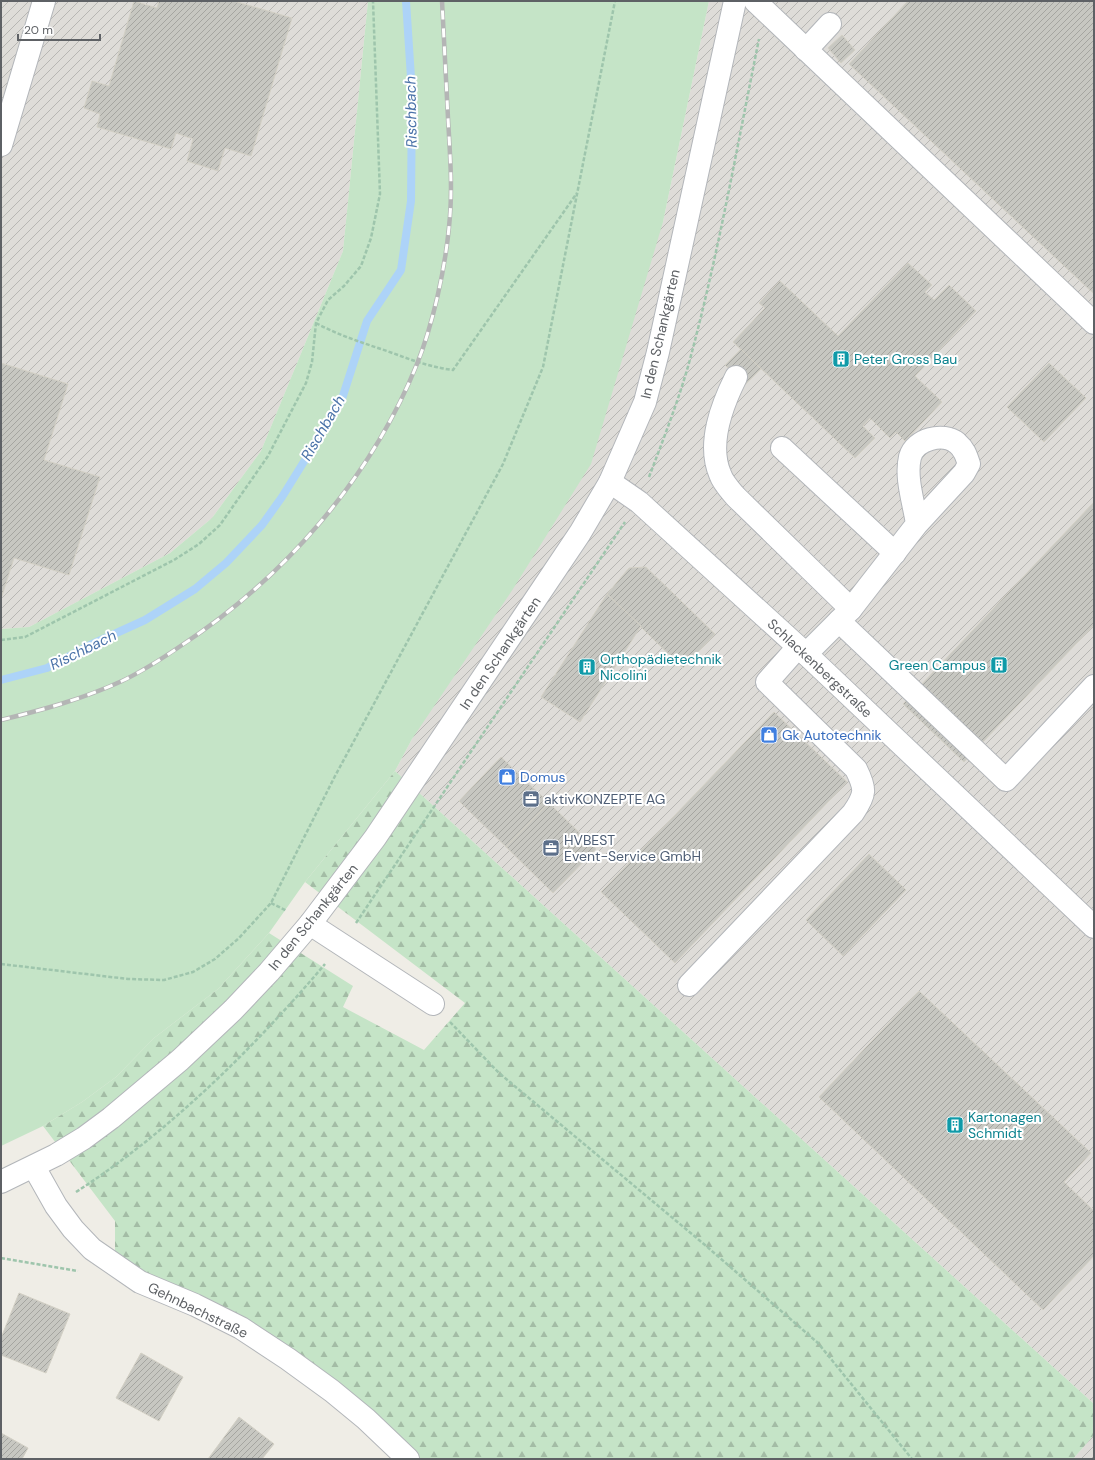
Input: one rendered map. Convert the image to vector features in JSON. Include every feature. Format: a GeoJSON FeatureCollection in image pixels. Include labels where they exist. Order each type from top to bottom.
{"type":"FeatureCollection","features":[{"type":"Feature","properties":{"kind":"street"},"geometry":{"type":"LineString","coordinates":[[1,145],[44,1]]}},
{"type":"Feature","properties":{"kind":"street","name":"In den Schankgärten"},"geometry":{"type":"LineString","coordinates":[[34,1167],[84,1138],[180,1060],[233,1010],[310,924],[375,838],[437,748],[580,533],[610,482],[645,402],[658,352],[735,1]]}},
{"type":"Feature","properties":{"kind":"street"},"geometry":{"type":"LineString","coordinates":[[755,1],[1094,323]]}},
{"type":"Feature","properties":{"kind":"street"},"geometry":{"type":"LineString","coordinates":[[806,50],[830,24]]}},
{"type":"Feature","properties":{"kind":"street"},"geometry":{"type":"LineString","coordinates":[[736,376],[724,405],[715,443],[716,460],[725,485],[845,615],[1006,780],[1094,686]]}},
{"type":"Feature","properties":{"kind":"street"},"geometry":{"type":"LineString","coordinates":[[782,448],[895,553]]}},
{"type":"Feature","properties":{"kind":"street","name":"Schlackenbergstraße"},"geometry":{"type":"LineString","coordinates":[[610,482],[639,502],[802,650],[1094,927]]}},
{"type":"Feature","properties":{"kind":"street"},"geometry":{"type":"LineString","coordinates":[[689,985],[853,813],[863,799],[864,785],[856,768],[767,682],[802,650],[845,615],[917,524]]}},
{"type":"Feature","properties":{"kind":"street"},"geometry":{"type":"LineString","coordinates":[[310,924],[433,1004]]}},
{"type":"Feature","properties":{"kind":"street"},"geometry":{"type":"LineString","coordinates":[[1,1182],[34,1167]]}},
{"type":"Feature","properties":{"kind":"street","name":"Gehnbachstraße"},"geometry":{"type":"LineString","coordinates":[[34,1167],[56,1206],[73,1229],[92,1249],[140,1282],[195,1305],[241,1328],[288,1359],[332,1391],[366,1419],[408,1459]]}},
{"type":"Feature","properties":{"kind":"path"},"geometry":{"type":"LineString","coordinates":[[1,640],[25,637],[174,560],[199,544],[220,525],[268,456],[306,383],[312,362],[316,322],[328,300],[344,286],[361,266],[371,238],[380,194],[374,1]]}},
{"type":"Feature","properties":{"kind":"path"},"geometry":{"type":"LineString","coordinates":[[1,964],[112,978],[164,980],[193,972],[215,959],[239,938],[272,903],[334,778],[503,464],[543,367],[615,1]]}},
{"type":"Feature","properties":{"kind":"path"},"geometry":{"type":"LineString","coordinates":[[316,322],[334,333],[434,368],[453,370],[578,192]]}},
{"type":"Feature","properties":{"kind":"path"},"geometry":{"type":"LineString","coordinates":[[433,1004],[499,1073],[706,1245],[818,1343],[912,1459]]}},
{"type":"Feature","properties":{"kind":"path"},"geometry":{"type":"LineString","coordinates":[[1,1258],[81,1272]]}},
{"type":"Feature","properties":{"kind":"shaded area"},"geometry":{"type":"Polygon","coordinates":[[[1,1],[368,1],[343,251],[261,451],[212,518],[170,553],[29,627],[1,629],[1,1]]]}},
{"type":"Feature","properties":{"kind":"shaded area"},"geometry":{"type":"Polygon","coordinates":[[[709,1],[1094,1],[1094,1404],[395,771],[412,739],[663,222],[709,1]]]}},
{"type":"Feature","properties":{"kind":"shaded area"},"geometry":{"type":"Polygon","coordinates":[[[1094,1435],[1094,1459],[1073,1459],[1094,1435]]]}},
{"type":"Feature","properties":{"kind":"green space"},"geometry":{"type":"Polygon","coordinates":[[[368,1],[709,1],[663,222],[591,464],[513,589],[412,739],[395,771],[305,882],[269,933],[218,989],[154,1038],[116,1077],[82,1102],[43,1126],[1,1146],[1,629],[29,627],[170,553],[212,518],[261,451],[343,251],[368,1]]]}},
{"type":"Feature","properties":{"kind":"green space"},"geometry":{"type":"Polygon","coordinates":[[[395,771],[1094,1404],[1094,1435],[1073,1459],[413,1459],[404,1449],[115,1258],[115,1221],[43,1126],[82,1102],[116,1077],[154,1038],[218,989],[269,933],[353,986],[343,1007],[424,1050],[465,1003],[305,882],[395,771]]]}},
{"type":"Feature","properties":{"kind":"building"},"geometry":{"type":"Polygon","coordinates":[[[134,1],[157,8],[159,1],[234,1],[292,18],[251,156],[225,148],[218,171],[187,161],[193,139],[176,133],[171,149],[97,127],[100,114],[84,108],[92,81],[109,86],[134,1]]]}},
{"type":"Feature","properties":{"kind":"building"},"geometry":{"type":"Polygon","coordinates":[[[908,1],[1094,1],[1094,294],[849,64],[908,1]]]}},
{"type":"Feature","properties":{"kind":"building"},"geometry":{"type":"Polygon","coordinates":[[[842,35],[855,50],[841,63],[828,48],[842,35]]]}},
{"type":"Feature","properties":{"kind":"building","name":"Peter Gross Bau"},"geometry":{"type":"Polygon","coordinates":[[[908,263],[932,285],[925,292],[934,300],[949,285],[976,311],[915,376],[942,402],[905,441],[896,432],[890,438],[870,418],[863,426],[875,438],[855,458],[733,342],[765,308],[759,303],[780,281],[838,336],[908,263]]]}},
{"type":"Feature","properties":{"kind":"building"},"geometry":{"type":"Polygon","coordinates":[[[741,349],[761,369],[745,385],[725,365],[741,349]]]}},
{"type":"Feature","properties":{"kind":"building"},"geometry":{"type":"Polygon","coordinates":[[[1,363],[68,384],[44,460],[100,477],[69,575],[14,558],[1,599],[1,363]]]}},
{"type":"Feature","properties":{"kind":"building"},"geometry":{"type":"Polygon","coordinates":[[[1049,363],[1086,398],[1044,442],[1007,407],[1049,363]]]}},
{"type":"Feature","properties":{"kind":"building","name":"Green Campus"},"geometry":{"type":"Polygon","coordinates":[[[1094,502],[1094,625],[964,762],[903,704],[1094,502]]]}},
{"type":"Feature","properties":{"kind":"building"},"geometry":{"type":"Polygon","coordinates":[[[646,567],[715,634],[683,668],[607,594],[629,568],[646,567]]]}},
{"type":"Feature","properties":{"kind":"building","name":"Orthopädietechnik Nicolini"},"geometry":{"type":"Polygon","coordinates":[[[607,594],[641,626],[580,722],[541,697],[607,594]]]}},
{"type":"Feature","properties":{"kind":"building"},"geometry":{"type":"Polygon","coordinates":[[[774,712],[847,782],[675,963],[601,892],[774,712]]]}},
{"type":"Feature","properties":{"kind":"building"},"geometry":{"type":"Polygon","coordinates":[[[501,757],[549,803],[506,847],[459,801],[501,757]]]}},
{"type":"Feature","properties":{"kind":"building","name":"HVBEST Event-Service GmbH"},"geometry":{"type":"Polygon","coordinates":[[[549,803],[596,849],[553,893],[506,847],[549,803]]]}},
{"type":"Feature","properties":{"kind":"building"},"geometry":{"type":"Polygon","coordinates":[[[869,854],[906,890],[843,956],[806,920],[869,854]]]}},
{"type":"Feature","properties":{"kind":"building","name":"Kartonagen Schmidt"},"geometry":{"type":"Polygon","coordinates":[[[919,991],[1091,1153],[1064,1182],[1094,1211],[1094,1256],[1043,1310],[819,1097],[919,991]]]}},
{"type":"Feature","properties":{"kind":"building"},"geometry":{"type":"Polygon","coordinates":[[[19,1293],[70,1314],[46,1373],[1,1355],[1,1338],[19,1293]]]}},
{"type":"Feature","properties":{"kind":"building"},"geometry":{"type":"Polygon","coordinates":[[[141,1353],[183,1377],[159,1421],[116,1398],[141,1353]]]}},
{"type":"Feature","properties":{"kind":"building"},"geometry":{"type":"Polygon","coordinates":[[[239,1417],[274,1444],[262,1459],[208,1459],[239,1417]]]}},
{"type":"Feature","properties":{"kind":"building"},"geometry":{"type":"Polygon","coordinates":[[[1,1433],[28,1448],[22,1459],[1,1459],[1,1433]]]}},
{"type":"Feature","properties":{"kind":"waterway","name":"Rischbach"},"geometry":{"type":"LineString","coordinates":[[1,680],[47,668],[90,645],[145,620],[195,589],[226,563],[262,525],[282,497],[341,402],[367,321],[401,270],[411,201],[412,93],[406,1]]}},
{"type":"Feature","properties":{"kind":"railway"},"geometry":{"type":"LineString","coordinates":[[1,720],[62,704],[122,681],[138,673],[182,645],[219,618],[255,589],[289,557],[320,522],[349,485],[375,447],[398,406],[423,348],[438,296],[445,260],[451,186],[442,1]]}},
{"type":"Feature","properties":{"kind":"place","name":"Peter Gross Bau"},"geometry":{"type":"Point","coordinates":[841,359]}},
{"type":"Feature","properties":{"kind":"place","name":"Green Campus"},"geometry":{"type":"Point","coordinates":[999,665]}},
{"type":"Feature","properties":{"kind":"place","name":"Orthopädietechnik Nicolini"},"geometry":{"type":"Point","coordinates":[587,667]}},
{"type":"Feature","properties":{"kind":"place","name":"Gk Autotechnik"},"geometry":{"type":"Point","coordinates":[769,735]}},
{"type":"Feature","properties":{"kind":"place","name":"Domus"},"geometry":{"type":"Point","coordinates":[507,777]}},
{"type":"Feature","properties":{"kind":"place","name":"aktivKONZEPTE AG"},"geometry":{"type":"Point","coordinates":[531,799]}},
{"type":"Feature","properties":{"kind":"place","name":"HVBEST Event-Service GmbH"},"geometry":{"type":"Point","coordinates":[551,848]}},
{"type":"Feature","properties":{"kind":"place","name":"Kartonagen Schmidt"},"geometry":{"type":"Point","coordinates":[955,1125]}}]}
